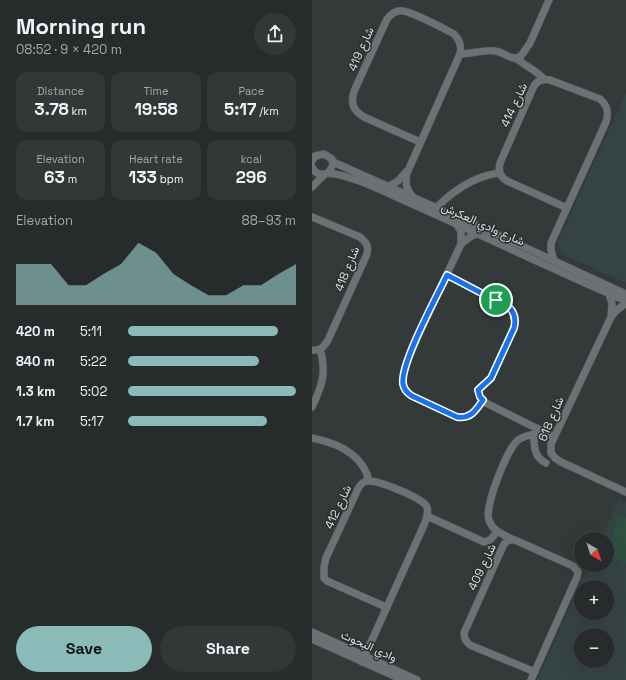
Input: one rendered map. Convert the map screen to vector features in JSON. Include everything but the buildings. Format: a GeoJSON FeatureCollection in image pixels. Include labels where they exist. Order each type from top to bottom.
{"type":"FeatureCollection","features":[{"type":"Feature","properties":{"kind":"street"},"geometry":{"type":"LineString","coordinates":[[516,58],[523,53],[549,0]]}},
{"type":"Feature","properties":{"kind":"street","name":"شارع 419"},"geometry":{"type":"LineString","coordinates":[[420,142],[364,117],[357,113],[353,108],[352,97],[354,89],[384,23],[394,12],[408,12],[454,34],[460,44],[460,54]]}},
{"type":"Feature","properties":{"kind":"street"},"geometry":{"type":"LineString","coordinates":[[413,197],[406,189],[405,184],[409,169],[460,54],[473,54],[492,50],[499,52],[516,58],[535,70],[544,79]]}},
{"type":"Feature","properties":{"kind":"street","name":"شارع 414"},"geometry":{"type":"LineString","coordinates":[[499,173],[500,164],[533,88],[538,81],[544,79],[550,80],[600,99],[604,103],[608,112],[606,122],[551,243],[538,254]]}},
{"type":"Feature","properties":{"kind":"street"},"geometry":{"type":"LineString","coordinates":[[312,151],[321,154]]}},
{"type":"Feature","properties":{"kind":"street"},"geometry":{"type":"LineString","coordinates":[[312,161],[315,156],[321,154]]}},
{"type":"Feature","properties":{"kind":"street","name":"شارع وادي العكرش"},"geometry":{"type":"LineString","coordinates":[[321,154],[327,154],[333,162],[390,186],[626,294]]}},
{"type":"Feature","properties":{"kind":"street"},"geometry":{"type":"LineString","coordinates":[[312,187],[332,168],[333,162]]}},
{"type":"Feature","properties":{"kind":"street"},"geometry":{"type":"LineString","coordinates":[[312,183],[313,168]]}},
{"type":"Feature","properties":{"kind":"street","name":"شارع وادي العكرش"},"geometry":{"type":"LineString","coordinates":[[313,168],[319,174],[327,173],[344,176],[364,183],[626,302]]}},
{"type":"Feature","properties":{"kind":"street"},"geometry":{"type":"LineString","coordinates":[[390,186],[401,178],[409,169]]}},
{"type":"Feature","properties":{"kind":"street"},"geometry":{"type":"LineString","coordinates":[[440,204],[448,196],[467,183],[481,177],[499,173],[506,181],[567,208]]}},
{"type":"Feature","properties":{"kind":"street","name":"شارع 418"},"geometry":{"type":"LineString","coordinates":[[312,217],[360,237],[365,241],[368,249],[328,340],[325,346],[320,349]]}},
{"type":"Feature","properties":{"kind":"street"},"geometry":{"type":"LineString","coordinates":[[456,224],[462,236],[461,244],[406,362],[403,384],[406,391],[412,396],[462,418],[470,416],[483,400]]}},
{"type":"Feature","properties":{"kind":"street"},"geometry":{"type":"LineString","coordinates":[[461,244],[470,237],[478,234]]}},
{"type":"Feature","properties":{"kind":"street"},"geometry":{"type":"LineString","coordinates":[[551,243],[554,261]]}},
{"type":"Feature","properties":{"kind":"street"},"geometry":{"type":"LineString","coordinates":[[447,275],[506,306],[513,311],[515,315],[516,319],[514,328],[491,378],[478,390],[480,397],[490,406],[554,437]]}},
{"type":"Feature","properties":{"kind":"street","name":"شارع 618"},"geometry":{"type":"LineString","coordinates":[[609,294],[612,303],[611,317]]}},
{"type":"Feature","properties":{"kind":"street","name":"شارع 618"},"geometry":{"type":"LineString","coordinates":[[626,302],[611,317],[554,437],[550,450],[552,455],[558,460],[626,492]]}},
{"type":"Feature","properties":{"kind":"street"},"geometry":{"type":"LineString","coordinates":[[312,350],[320,349],[324,368],[320,387],[312,406]]}},
{"type":"Feature","properties":{"kind":"street"},"geometry":{"type":"LineString","coordinates":[[512,539],[497,532],[491,526],[488,515],[489,505],[499,475],[516,443],[522,438],[544,432]]}},
{"type":"Feature","properties":{"kind":"street"},"geometry":{"type":"LineString","coordinates":[[534,435],[536,455],[546,464]]}},
{"type":"Feature","properties":{"kind":"street"},"geometry":{"type":"LineString","coordinates":[[312,438],[330,442],[356,457],[364,466],[369,481]]}},
{"type":"Feature","properties":{"kind":"street","name":"شارع 412"},"geometry":{"type":"LineString","coordinates":[[386,607],[327,581],[323,575],[326,558],[357,491],[362,484],[369,481],[373,481],[421,500],[427,508],[427,516]]}},
{"type":"Feature","properties":{"kind":"street"},"geometry":{"type":"LineString","coordinates":[[363,659],[427,516],[484,542],[490,540],[497,532]]}},
{"type":"Feature","properties":{"kind":"street","name":"شارع 409"},"geometry":{"type":"LineString","coordinates":[[531,680],[535,672],[577,577],[578,572],[573,566],[512,539],[506,541],[503,546],[464,632],[464,635],[466,641],[470,645],[535,672]]}},
{"type":"Feature","properties":{"kind":"street","name":"وادي البحوث"},"geometry":{"type":"LineString","coordinates":[[312,632],[403,680]]}},
{"type":"Feature","properties":{"kind":"street","name":"وادي البحوث"},"geometry":{"type":"LineString","coordinates":[[312,639],[417,680]]}},
{"type":"Feature","properties":{"kind":"shaded area"},"geometry":{"type":"Polygon","coordinates":[[[626,93],[626,283],[564,255],[557,243],[626,93]]]}},
{"type":"Feature","properties":{"kind":"shaded area"},"geometry":{"type":"Polygon","coordinates":[[[619,500],[626,503],[626,680],[537,680],[574,598],[574,620],[614,620],[614,580],[582,580],[586,572],[614,572],[614,532],[604,532],[619,500]]]}},
{"type":"Feature","properties":{"kind":"green space"},"geometry":{"type":"Polygon","coordinates":[[[620,516],[626,518],[626,563],[614,559],[613,532],[620,516]]]}},
{"type":"Feature","properties":{"kind":"route"},"geometry":{"type":"LineString","coordinates":[[447,275],[496,300],[510,308],[516,319],[514,328],[491,378],[478,390],[478,394],[483,400],[476,410],[470,416],[462,418],[457,417],[408,394],[403,384],[406,362],[447,275]]}}]}
